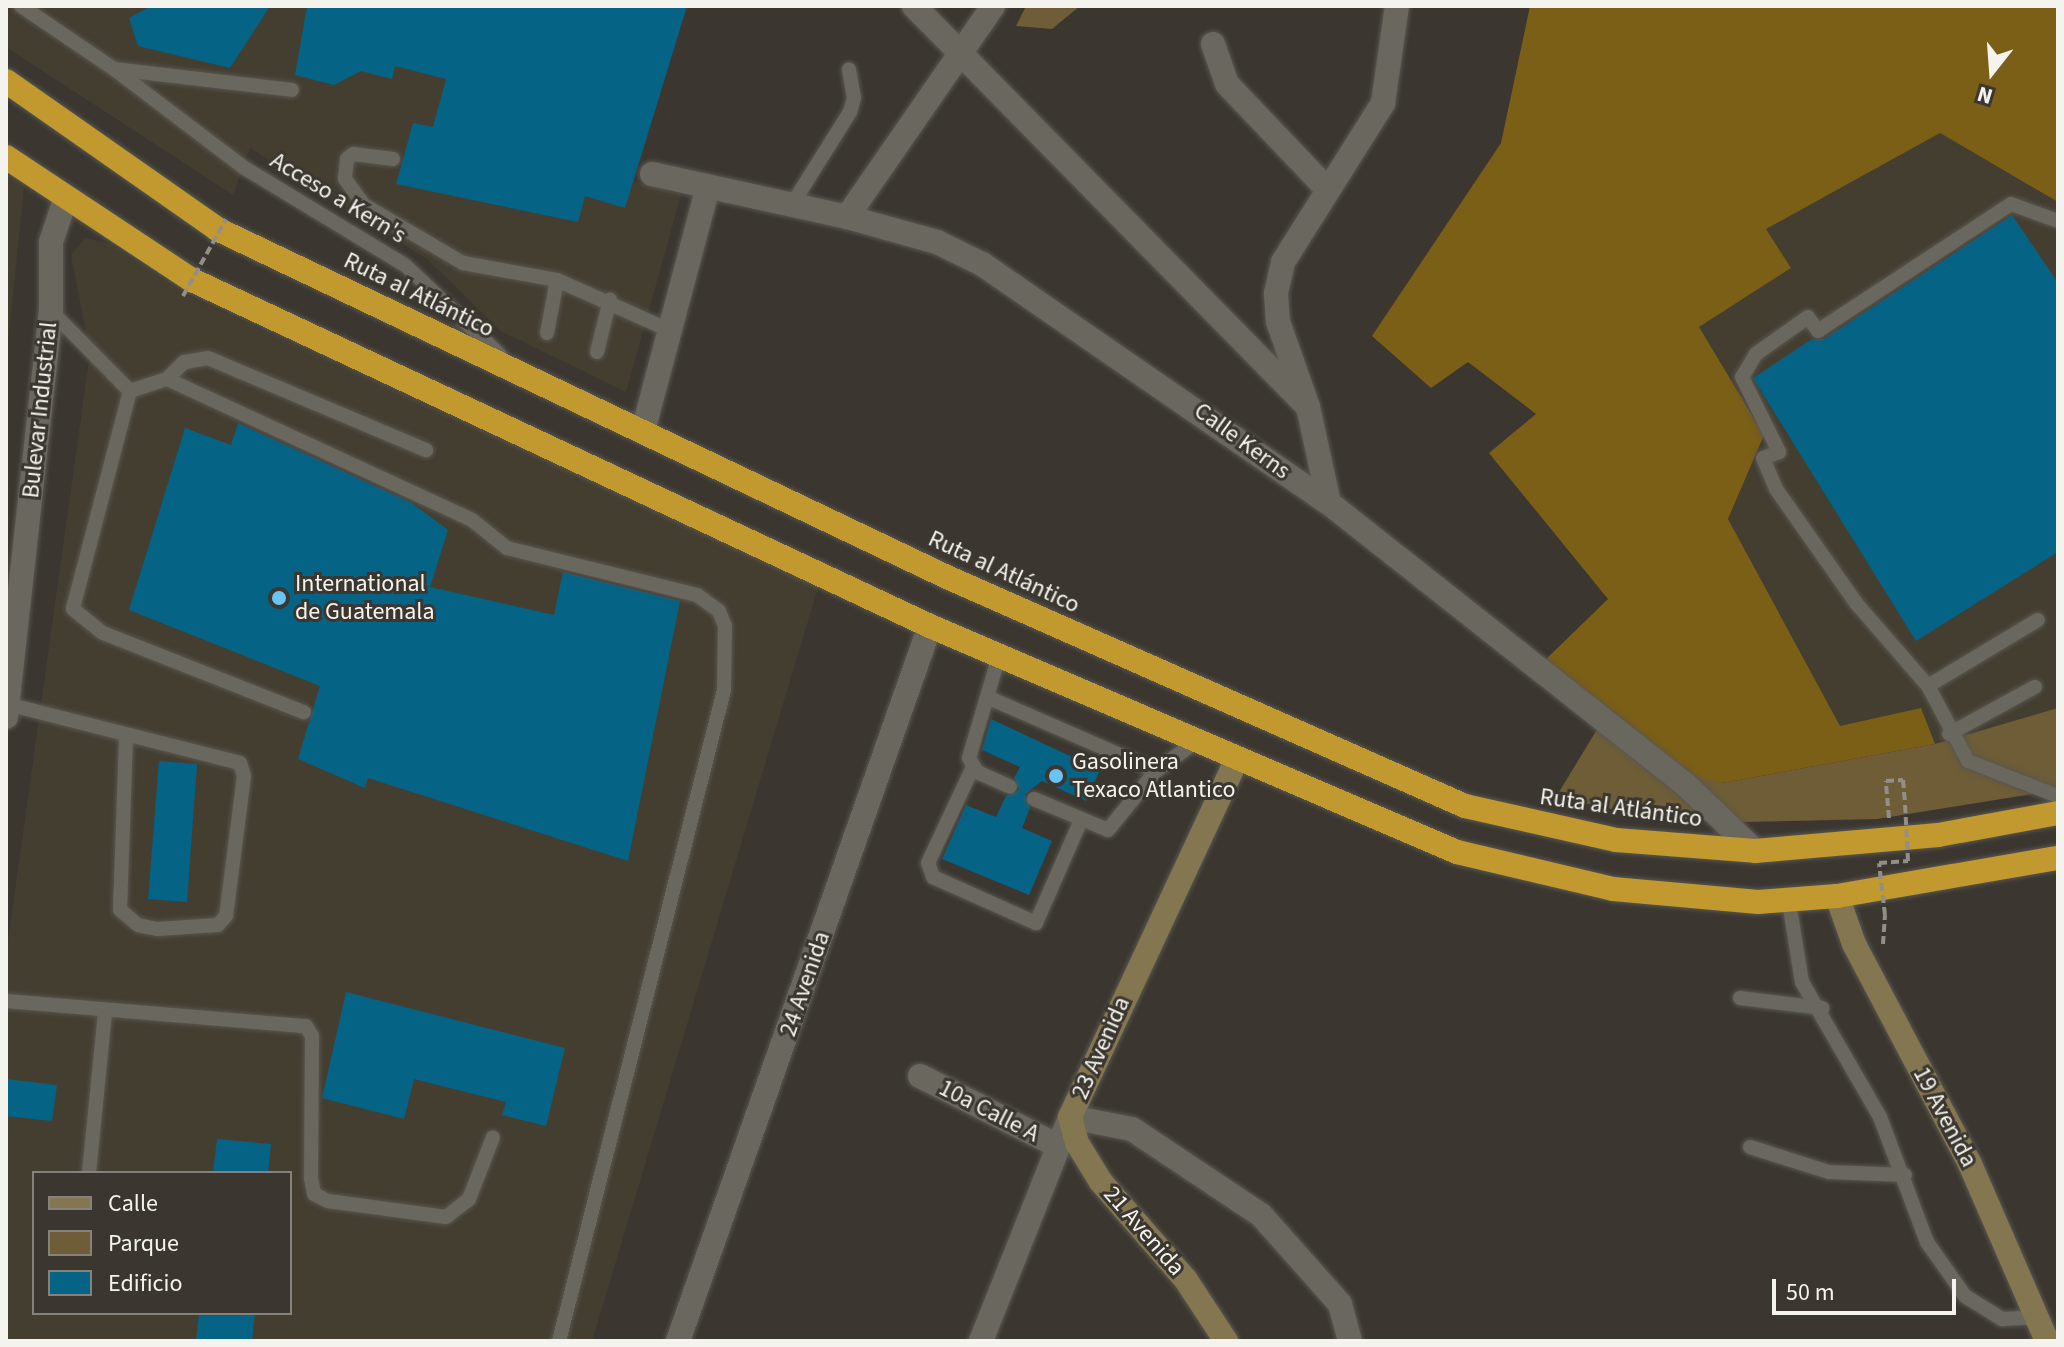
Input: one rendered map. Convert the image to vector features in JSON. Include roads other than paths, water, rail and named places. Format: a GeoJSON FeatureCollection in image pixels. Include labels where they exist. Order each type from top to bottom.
{"type":"FeatureCollection","features":[{"type":"Feature","properties":{"kind":"highway","name":"Ruta al Atlántico"},"geometry":{"type":"LineString","coordinates":[[6,81],[217,229],[1128,660],[1465,806],[1616,840],[1755,851],[1938,835],[2058,813]]}},
{"type":"Feature","properties":{"kind":"highway"},"geometry":{"type":"LineString","coordinates":[[6,157],[65,200],[192,280],[930,626],[1194,743],[1457,852],[1530,872],[1613,889],[1789,902],[2058,858]]}},
{"type":"Feature","properties":{"kind":"street"},"geometry":{"type":"LineString","coordinates":[[914,6],[1308,407]]}},
{"type":"Feature","properties":{"kind":"street"},"geometry":{"type":"LineString","coordinates":[[847,217],[963,57],[993,6]]}},
{"type":"Feature","properties":{"kind":"street"},"geometry":{"type":"LineString","coordinates":[[1329,503],[1308,407],[1278,322],[1276,293],[1283,262],[1383,103],[1397,6]]}},
{"type":"Feature","properties":{"kind":"street"},"geometry":{"type":"LineString","coordinates":[[1213,44],[1227,84],[1327,189]]}},
{"type":"Feature","properties":{"kind":"street","name":"Calle Kerns"},"geometry":{"type":"LineString","coordinates":[[652,174],[847,217],[937,242],[982,264],[1329,503],[1685,784],[1755,851]]}},
{"type":"Feature","properties":{"kind":"street"},"geometry":{"type":"LineString","coordinates":[[643,431],[708,187]]}},
{"type":"Feature","properties":{"kind":"street","name":"Bulevar Industrial"},"geometry":{"type":"LineString","coordinates":[[7,711],[8,679],[51,311],[51,242],[65,200]]}},
{"type":"Feature","properties":{"kind":"street","name":"24 Avenida"},"geometry":{"type":"LineString","coordinates":[[678,1341],[930,626]]}},
{"type":"Feature","properties":{"kind":"street","name":"23 Avenida"},"geometry":{"type":"LineString","coordinates":[[981,1341],[1070,1117],[1236,761]]}},
{"type":"Feature","properties":{"kind":"street","name":"19 Avenida"},"geometry":{"type":"LineString","coordinates":[[1837,896],[1854,944],[1970,1164],[2047,1341]]}},
{"type":"Feature","properties":{"kind":"street","name":"10a Calle A"},"geometry":{"type":"LineString","coordinates":[[920,1076],[1058,1146]]}},
{"type":"Feature","properties":{"kind":"street"},"geometry":{"type":"LineString","coordinates":[[1070,1117],[1132,1129],[1261,1215],[1340,1304],[1350,1341]]}},
{"type":"Feature","properties":{"kind":"street","name":"21 Avenida"},"geometry":{"type":"LineString","coordinates":[[1070,1117],[1077,1143],[1101,1182],[1186,1280],[1226,1341]]}},
{"type":"Feature","properties":{"kind":"lane","name":"Acceso a Kern's"},"geometry":{"type":"LineString","coordinates":[[21,6],[114,69],[243,167],[405,265],[528,378]]}},
{"type":"Feature","properties":{"kind":"lane"},"geometry":{"type":"LineString","coordinates":[[114,69],[292,90]]}},
{"type":"Feature","properties":{"kind":"lane"},"geometry":{"type":"LineString","coordinates":[[791,206],[850,112],[854,98],[849,69]]}},
{"type":"Feature","properties":{"kind":"lane"},"geometry":{"type":"LineString","coordinates":[[393,159],[353,154],[347,159],[345,179],[364,205],[463,263],[557,280],[610,300],[669,330]]}},
{"type":"Feature","properties":{"kind":"lane"},"geometry":{"type":"LineString","coordinates":[[2058,221],[2011,204],[1818,331],[1808,317],[1756,354],[1742,377],[1779,452],[1763,458],[1776,489],[1856,603],[1928,686],[1949,734],[1968,761],[2058,796]]}},
{"type":"Feature","properties":{"kind":"lane"},"geometry":{"type":"LineString","coordinates":[[547,333],[557,280]]}},
{"type":"Feature","properties":{"kind":"lane"},"geometry":{"type":"LineString","coordinates":[[597,352],[610,300]]}},
{"type":"Feature","properties":{"kind":"lane"},"geometry":{"type":"LineString","coordinates":[[51,311],[130,391]]}},
{"type":"Feature","properties":{"kind":"lane"},"geometry":{"type":"LineString","coordinates":[[130,391],[167,379],[184,362],[208,358],[426,450]]}},
{"type":"Feature","properties":{"kind":"lane"},"geometry":{"type":"LineString","coordinates":[[167,379],[472,520],[507,548],[697,595],[719,611],[725,626],[724,690],[559,1341]]}},
{"type":"Feature","properties":{"kind":"lane"},"geometry":{"type":"LineString","coordinates":[[130,391],[73,609],[103,633],[304,712]]}},
{"type":"Feature","properties":{"kind":"lane"},"geometry":{"type":"LineString","coordinates":[[1928,686],[2038,620]]}},
{"type":"Feature","properties":{"kind":"lane"},"geometry":{"type":"LineString","coordinates":[[999,656],[969,758],[973,767],[1010,787]]}},
{"type":"Feature","properties":{"kind":"lane"},"geometry":{"type":"LineString","coordinates":[[1949,734],[2035,687]]}},
{"type":"Feature","properties":{"kind":"lane"},"geometry":{"type":"LineString","coordinates":[[987,697],[1156,771]]}},
{"type":"Feature","properties":{"kind":"lane"},"geometry":{"type":"LineString","coordinates":[[7,711],[126,736],[240,763],[244,776],[226,916],[218,925],[157,929],[138,925],[120,910],[126,736]]}},
{"type":"Feature","properties":{"kind":"lane"},"geometry":{"type":"LineString","coordinates":[[1034,799],[1102,830],[1117,827],[1156,771],[1194,743]]}},
{"type":"Feature","properties":{"kind":"lane"},"geometry":{"type":"LineString","coordinates":[[973,767],[928,863],[933,877],[1036,923],[1081,820]]}},
{"type":"Feature","properties":{"kind":"lane"},"geometry":{"type":"LineString","coordinates":[[2031,862],[2058,867]]}},
{"type":"Feature","properties":{"kind":"lane"},"geometry":{"type":"LineString","coordinates":[[1789,902],[1802,982],[1822,1008],[1905,1175],[1927,1242],[1965,1296],[2002,1319],[2037,1317]]}},
{"type":"Feature","properties":{"kind":"lane"},"geometry":{"type":"LineString","coordinates":[[1740,998],[1822,1008]]}},
{"type":"Feature","properties":{"kind":"lane"},"geometry":{"type":"LineString","coordinates":[[6,1001],[105,1013],[306,1026],[312,1036],[311,1178],[314,1194],[328,1201],[446,1217],[469,1199],[493,1137]]}},
{"type":"Feature","properties":{"kind":"lane"},"geometry":{"type":"LineString","coordinates":[[89,1171],[105,1013]]}},
{"type":"Feature","properties":{"kind":"lane"},"geometry":{"type":"LineString","coordinates":[[1750,1147],[1829,1172],[1905,1175]]}},
{"type":"Feature","properties":{"kind":"place","name":"International de Guatemala"},"geometry":{"type":"Point","coordinates":[279,598]}},
{"type":"Feature","properties":{"kind":"place","name":"Gasolinera Texaco Atlantico"},"geometry":{"type":"Point","coordinates":[1056,776]}}]}
